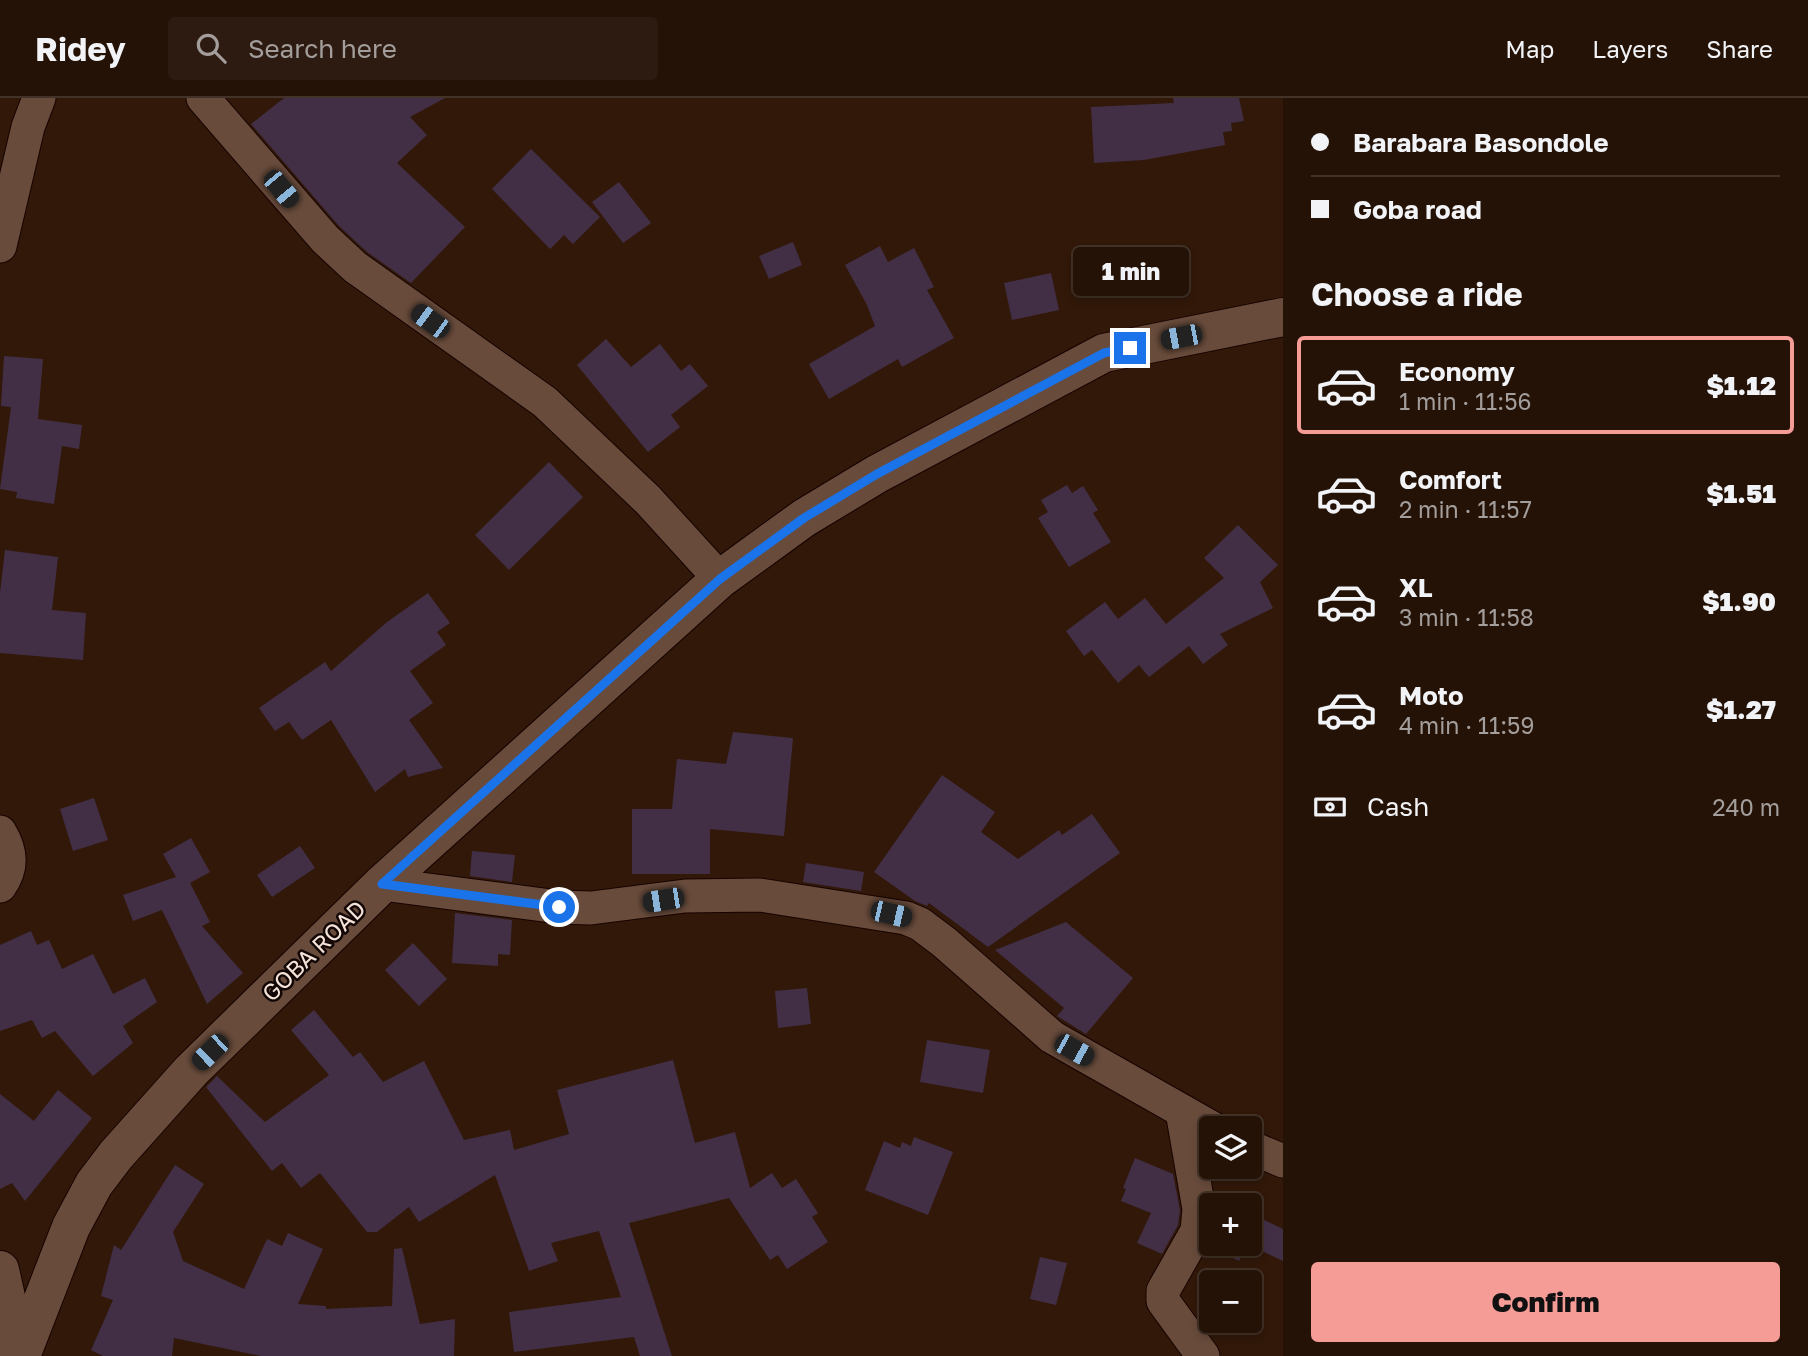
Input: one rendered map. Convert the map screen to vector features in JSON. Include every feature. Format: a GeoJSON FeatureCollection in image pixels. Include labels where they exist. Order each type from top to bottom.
{"type":"FeatureCollection","features":[{"type":"Feature","properties":{"kind":"main road","name":"GOBA ROAD"},"geometry":{"type":"LineString","coordinates":[[20,1356],[71,1227],[94,1184],[116,1155],[191,1071],[382,884],[720,579],[804,518],[877,474],[1104,353],[1283,317]]}},
{"type":"Feature","properties":{"kind":"main road"},"geometry":{"type":"LineString","coordinates":[[0,1270],[20,1356]]}},
{"type":"Feature","properties":{"kind":"street"},"geometry":{"type":"LineString","coordinates":[[0,246],[28,127],[39,98]]}},
{"type":"Feature","properties":{"kind":"street"},"geometry":{"type":"LineString","coordinates":[[203,98],[325,239],[355,267],[545,402],[648,500],[720,579]]}},
{"type":"Feature","properties":{"kind":"street"},"geometry":{"type":"LineString","coordinates":[[0,832],[10,855],[9,867],[0,886]]}},
{"type":"Feature","properties":{"kind":"street"},"geometry":{"type":"LineString","coordinates":[[382,884],[559,907],[590,908],[685,896],[760,895],[906,918],[920,924],[944,942],[1052,1037],[1199,1121]]}},
{"type":"Feature","properties":{"kind":"street"},"geometry":{"type":"LineString","coordinates":[[1182,1111],[1199,1209],[1197,1231],[1163,1291],[1163,1301],[1203,1356]]}},
{"type":"Feature","properties":{"kind":"street"},"geometry":{"type":"LineString","coordinates":[[1262,1152],[1283,1161]]}},
{"type":"Feature","properties":{"kind":"building"},"geometry":{"type":"Polygon","coordinates":[[[284,98],[445,98],[410,117],[427,135],[397,163],[465,227],[411,283],[367,252],[339,226],[251,124],[284,98]]]}},
{"type":"Feature","properties":{"kind":"building"},"geometry":{"type":"Polygon","coordinates":[[[1173,98],[1239,98],[1244,121],[1231,123],[1232,131],[1223,132],[1225,145],[1144,160],[1094,163],[1091,107],[1174,103],[1173,98]]]}},
{"type":"Feature","properties":{"kind":"building"},"geometry":{"type":"Polygon","coordinates":[[[531,149],[600,217],[573,244],[564,235],[550,249],[492,189],[531,149]]]}},
{"type":"Feature","properties":{"kind":"building"},"geometry":{"type":"Polygon","coordinates":[[[619,182],[651,223],[623,243],[592,202],[619,182]]]}},
{"type":"Feature","properties":{"kind":"building"},"geometry":{"type":"Polygon","coordinates":[[[793,242],[802,265],[769,279],[759,256],[793,242]]]}},
{"type":"Feature","properties":{"kind":"building"},"geometry":{"type":"Polygon","coordinates":[[[880,246],[888,262],[914,248],[934,287],[927,290],[954,338],[902,367],[898,359],[829,399],[809,364],[875,326],[845,265],[880,246]]]}},
{"type":"Feature","properties":{"kind":"building"},"geometry":{"type":"Polygon","coordinates":[[[1051,273],[1059,310],[1012,320],[1004,283],[1051,273]]]}},
{"type":"Feature","properties":{"kind":"building"},"geometry":{"type":"Polygon","coordinates":[[[606,339],[631,367],[660,344],[681,371],[690,364],[708,386],[671,415],[680,427],[648,452],[577,365],[606,339]]]}},
{"type":"Feature","properties":{"kind":"building"},"geometry":{"type":"Polygon","coordinates":[[[4,356],[43,359],[38,419],[82,425],[79,449],[62,446],[54,504],[16,498],[17,492],[0,489],[11,407],[1,406],[4,356]]]}},
{"type":"Feature","properties":{"kind":"building"},"geometry":{"type":"Polygon","coordinates":[[[549,462],[583,497],[509,570],[475,535],[549,462]]]}},
{"type":"Feature","properties":{"kind":"building"},"geometry":{"type":"Polygon","coordinates":[[[1067,485],[1072,493],[1083,486],[1098,510],[1093,513],[1111,542],[1069,567],[1038,518],[1048,512],[1041,500],[1067,485]]]}},
{"type":"Feature","properties":{"kind":"building"},"geometry":{"type":"Polygon","coordinates":[[[1238,525],[1278,565],[1260,582],[1273,608],[1220,634],[1228,645],[1203,664],[1189,646],[1149,677],[1139,665],[1118,683],[1092,650],[1084,656],[1066,631],[1105,602],[1118,619],[1145,598],[1166,624],[1224,578],[1204,558],[1238,525]]]}},
{"type":"Feature","properties":{"kind":"building"},"geometry":{"type":"Polygon","coordinates":[[[5,550],[58,557],[52,610],[86,613],[83,660],[0,653],[0,593],[5,550]]]}},
{"type":"Feature","properties":{"kind":"building"},"geometry":{"type":"Polygon","coordinates":[[[428,593],[450,623],[437,632],[446,645],[410,671],[433,703],[409,720],[443,768],[408,777],[405,769],[375,792],[331,720],[302,740],[289,722],[275,731],[259,708],[325,662],[331,671],[387,622],[428,593]]]}},
{"type":"Feature","properties":{"kind":"building"},"geometry":{"type":"Polygon","coordinates":[[[733,732],[793,738],[784,836],[710,829],[710,874],[632,874],[632,809],[672,809],[677,759],[726,764],[733,732]]]}},
{"type":"Feature","properties":{"kind":"building"},"geometry":{"type":"Polygon","coordinates":[[[942,775],[995,812],[981,832],[1018,859],[1059,830],[1062,835],[1092,814],[1120,853],[988,947],[929,903],[927,906],[915,901],[874,872],[942,775]]]}},
{"type":"Feature","properties":{"kind":"building"},"geometry":{"type":"Polygon","coordinates":[[[94,798],[108,840],[73,851],[60,809],[94,798]]]}},
{"type":"Feature","properties":{"kind":"building"},"geometry":{"type":"Polygon","coordinates":[[[191,838],[210,872],[190,883],[210,922],[202,926],[243,973],[207,1004],[162,910],[133,921],[123,895],[176,877],[163,854],[191,838]]]}},
{"type":"Feature","properties":{"kind":"building"},"geometry":{"type":"Polygon","coordinates":[[[300,846],[315,868],[272,897],[257,875],[300,846]]]}},
{"type":"Feature","properties":{"kind":"building"},"geometry":{"type":"Polygon","coordinates":[[[472,851],[515,855],[512,882],[470,876],[472,851]]]}},
{"type":"Feature","properties":{"kind":"building"},"geometry":{"type":"Polygon","coordinates":[[[806,863],[864,872],[861,891],[803,882],[806,863]]]}},
{"type":"Feature","properties":{"kind":"building"},"geometry":{"type":"Polygon","coordinates":[[[455,913],[512,920],[510,955],[498,954],[498,966],[452,963],[455,913]]]}},
{"type":"Feature","properties":{"kind":"building"},"geometry":{"type":"Polygon","coordinates":[[[1066,922],[1133,978],[1086,1034],[1057,1016],[1064,1008],[995,950],[1066,922]]]}},
{"type":"Feature","properties":{"kind":"building"},"geometry":{"type":"Polygon","coordinates":[[[31,931],[37,945],[49,940],[62,969],[93,954],[113,994],[145,978],[157,1002],[123,1026],[133,1043],[93,1076],[55,1031],[42,1038],[32,1020],[0,1031],[0,945],[31,931]]]}},
{"type":"Feature","properties":{"kind":"building"},"geometry":{"type":"Polygon","coordinates":[[[413,943],[447,979],[419,1006],[385,970],[413,943]]]}},
{"type":"Feature","properties":{"kind":"building"},"geometry":{"type":"Polygon","coordinates":[[[807,988],[811,1024],[778,1028],[775,991],[807,988]]]}},
{"type":"Feature","properties":{"kind":"building"},"geometry":{"type":"Polygon","coordinates":[[[314,1010],[353,1057],[360,1052],[383,1082],[424,1061],[464,1140],[510,1130],[514,1150],[569,1134],[557,1090],[673,1060],[695,1143],[735,1132],[750,1188],[772,1173],[782,1188],[796,1179],[818,1213],[812,1217],[828,1242],[787,1269],[778,1255],[770,1260],[729,1198],[629,1223],[672,1356],[640,1356],[634,1337],[514,1352],[509,1312],[621,1297],[599,1231],[551,1243],[558,1261],[529,1271],[495,1175],[419,1222],[409,1207],[377,1232],[367,1232],[320,1173],[301,1188],[282,1163],[272,1171],[206,1087],[217,1076],[265,1122],[329,1075],[291,1030],[314,1010]]]}},
{"type":"Feature","properties":{"kind":"building"},"geometry":{"type":"Polygon","coordinates":[[[927,1040],[990,1050],[983,1093],[920,1082],[927,1040]]]}},
{"type":"Feature","properties":{"kind":"building"},"geometry":{"type":"Polygon","coordinates":[[[58,1090],[92,1118],[25,1201],[12,1183],[0,1189],[0,1094],[34,1121],[58,1090]]]}},
{"type":"Feature","properties":{"kind":"building"},"geometry":{"type":"Polygon","coordinates":[[[914,1137],[953,1152],[928,1215],[865,1190],[884,1141],[900,1148],[902,1142],[911,1146],[914,1137]]]}},
{"type":"Feature","properties":{"kind":"building"},"geometry":{"type":"Polygon","coordinates":[[[1135,1158],[1173,1174],[1180,1210],[1178,1225],[1162,1254],[1137,1243],[1151,1213],[1121,1201],[1126,1189],[1123,1188],[1135,1158]]]}},
{"type":"Feature","properties":{"kind":"building"},"geometry":{"type":"Polygon","coordinates":[[[175,1165],[204,1184],[173,1232],[183,1261],[244,1289],[267,1239],[282,1246],[288,1233],[323,1249],[298,1304],[326,1306],[326,1309],[392,1306],[394,1249],[402,1248],[420,1324],[455,1319],[454,1356],[261,1356],[174,1338],[172,1356],[103,1356],[91,1350],[113,1300],[101,1296],[114,1245],[121,1250],[175,1165]]]}},
{"type":"Feature","properties":{"kind":"building"},"geometry":{"type":"Polygon","coordinates":[[[1262,1219],[1283,1229],[1283,1261],[1262,1251],[1262,1219]]]}},
{"type":"Feature","properties":{"kind":"building"},"geometry":{"type":"Polygon","coordinates":[[[1229,1256],[1241,1256],[1239,1261],[1229,1256]]]}},
{"type":"Feature","properties":{"kind":"building"},"geometry":{"type":"Polygon","coordinates":[[[1040,1257],[1067,1263],[1056,1305],[1030,1299],[1040,1257]]]}},
{"type":"Feature","properties":{"kind":"route"},"geometry":{"type":"LineString","coordinates":[[559,907],[382,884],[720,579],[804,518],[877,474],[1104,353],[1130,348]]}}]}
